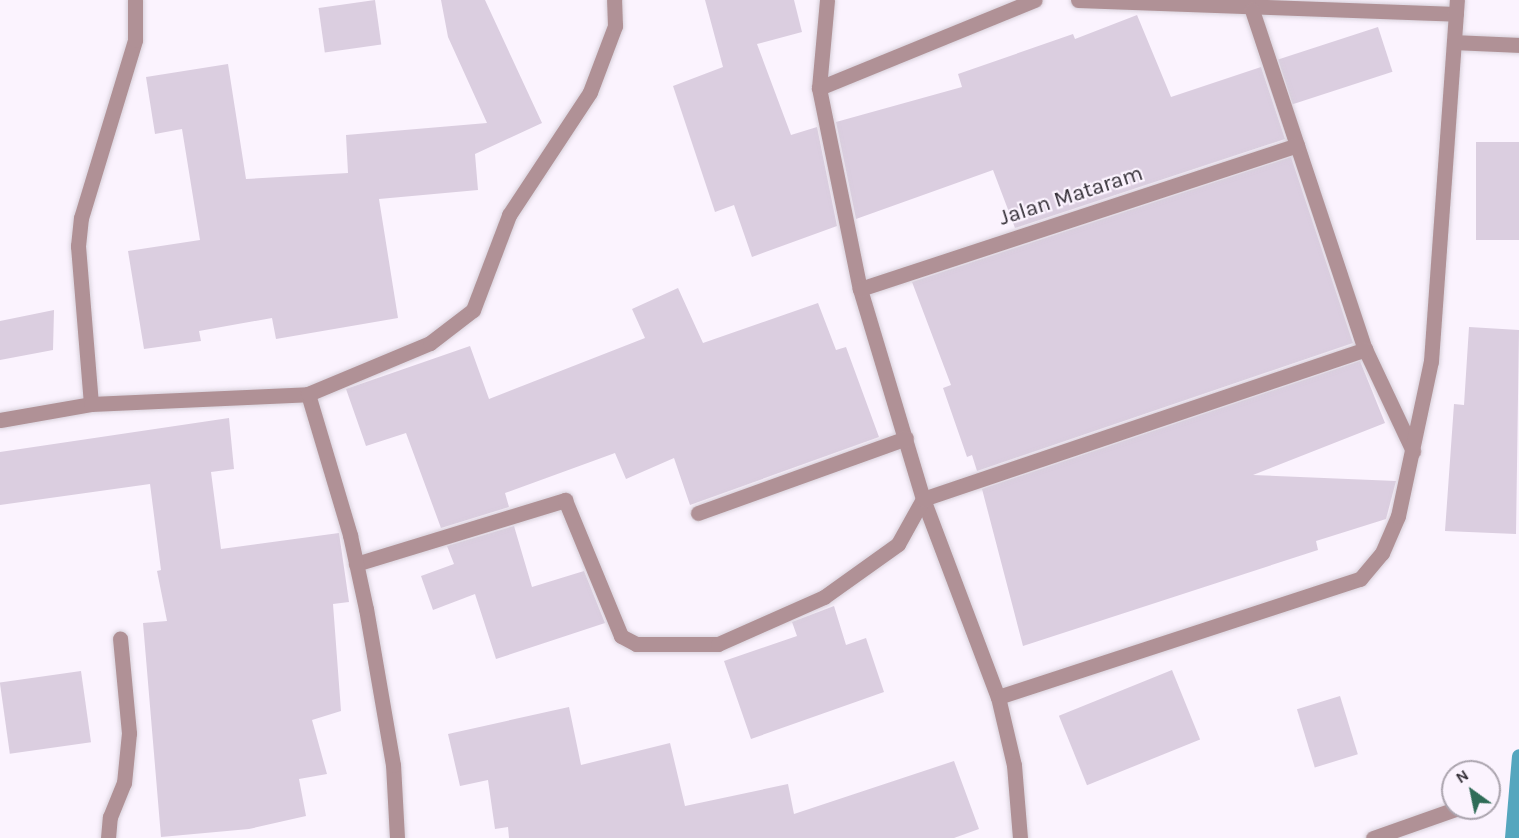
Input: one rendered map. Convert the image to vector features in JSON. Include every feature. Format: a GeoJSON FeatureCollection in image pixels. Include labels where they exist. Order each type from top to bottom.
{"type":"FeatureCollection","features":[{"type":"Feature","properties":{"kind":"street"},"geometry":{"type":"LineString","coordinates":[[91,404],[78,246],[81,218],[135,40],[135,0]]}},
{"type":"Feature","properties":{"kind":"street"},"geometry":{"type":"LineString","coordinates":[[0,420],[91,404],[308,394],[430,343],[473,310],[509,215],[590,92],[615,26],[614,0]]}},
{"type":"Feature","properties":{"kind":"street"},"geometry":{"type":"LineString","coordinates":[[827,0],[819,88],[860,289],[923,499],[998,697],[1014,765],[1020,838]]}},
{"type":"Feature","properties":{"kind":"street"},"geometry":{"type":"LineString","coordinates":[[819,88],[1035,0]]}},
{"type":"Feature","properties":{"kind":"street"},"geometry":{"type":"LineString","coordinates":[[998,697],[1360,579],[1382,553],[1398,516],[1431,361],[1456,7],[1252,10],[1078,0]]}},
{"type":"Feature","properties":{"kind":"street"},"geometry":{"type":"LineString","coordinates":[[1252,10],[1365,349],[1413,451]]}},
{"type":"Feature","properties":{"kind":"street"},"geometry":{"type":"LineString","coordinates":[[1454,42],[1519,45]]}},
{"type":"Feature","properties":{"kind":"street","name":"Jalan Mataram"},"geometry":{"type":"LineString","coordinates":[[860,289],[1297,146]]}},
{"type":"Feature","properties":{"kind":"street"},"geometry":{"type":"LineString","coordinates":[[356,564],[565,500],[621,636],[636,644],[718,644],[843,584],[898,544],[923,499],[1365,349]]}},
{"type":"Feature","properties":{"kind":"street"},"geometry":{"type":"LineString","coordinates":[[308,394],[356,564],[393,765],[397,838]]}},
{"type":"Feature","properties":{"kind":"street"},"geometry":{"type":"LineString","coordinates":[[698,513],[906,438]]}},
{"type":"Feature","properties":{"kind":"street"},"geometry":{"type":"LineString","coordinates":[[108,838],[110,817],[124,783],[129,733],[120,638]]}},
{"type":"Feature","properties":{"kind":"street"},"geometry":{"type":"LineString","coordinates":[[1373,838],[1441,814]]}},
{"type":"Feature","properties":{"kind":"building"},"geometry":{"type":"Polygon","coordinates":[[[375,0],[381,45],[325,52],[319,8],[375,0]]]}},
{"type":"Feature","properties":{"kind":"building"},"geometry":{"type":"Polygon","coordinates":[[[441,0],[485,0],[542,123],[475,154],[478,190],[379,199],[398,318],[276,339],[272,318],[199,331],[201,341],[144,349],[128,251],[200,240],[182,129],[155,134],[146,77],[228,64],[246,179],[348,173],[346,135],[487,123],[448,37],[441,0]]]}},
{"type":"Feature","properties":{"kind":"building"},"geometry":{"type":"Polygon","coordinates":[[[705,0],[794,0],[802,32],[757,44],[791,135],[817,127],[837,226],[752,257],[734,205],[715,212],[673,86],[723,67],[705,0]]]}},
{"type":"Feature","properties":{"kind":"building"},"geometry":{"type":"Polygon","coordinates":[[[1137,15],[1171,97],[1261,67],[1285,139],[1015,228],[993,170],[856,219],[836,122],[962,87],[958,74],[1073,34],[1075,39],[1137,15]]]}},
{"type":"Feature","properties":{"kind":"building"},"geometry":{"type":"Polygon","coordinates":[[[1378,27],[1393,72],[1293,104],[1278,59],[1378,27]]]}},
{"type":"Feature","properties":{"kind":"building"},"geometry":{"type":"Polygon","coordinates":[[[1476,142],[1519,142],[1519,240],[1476,240],[1476,142]]]}},
{"type":"Feature","properties":{"kind":"building"},"geometry":{"type":"Polygon","coordinates":[[[1291,157],[1353,343],[977,471],[972,455],[967,457],[943,388],[951,385],[912,282],[1291,157]]]}},
{"type":"Feature","properties":{"kind":"building"},"geometry":{"type":"Polygon","coordinates":[[[678,288],[703,343],[818,303],[836,350],[846,347],[879,437],[690,505],[674,458],[626,479],[615,453],[505,493],[509,507],[441,528],[406,433],[366,446],[346,389],[470,346],[489,399],[645,338],[632,309],[678,288]]]}},
{"type":"Feature","properties":{"kind":"building"},"geometry":{"type":"Polygon","coordinates":[[[54,310],[53,350],[0,360],[0,321],[54,310]]]}},
{"type":"Feature","properties":{"kind":"building"},"geometry":{"type":"Polygon","coordinates":[[[1469,327],[1519,330],[1516,534],[1445,531],[1454,404],[1464,405],[1469,327]]]}},
{"type":"Feature","properties":{"kind":"building"},"geometry":{"type":"Polygon","coordinates":[[[1360,361],[1385,423],[1253,475],[1396,481],[1386,519],[1316,541],[1318,550],[1023,646],[982,489],[1360,361]]]}},
{"type":"Feature","properties":{"kind":"building"},"geometry":{"type":"Polygon","coordinates":[[[229,418],[234,469],[211,472],[221,549],[339,533],[349,602],[333,604],[341,711],[312,720],[327,774],[299,779],[306,816],[249,829],[161,837],[143,623],[167,621],[157,571],[161,570],[150,484],[0,505],[0,452],[229,418]]]}},
{"type":"Feature","properties":{"kind":"building"},"geometry":{"type":"Polygon","coordinates":[[[514,526],[532,587],[584,571],[605,623],[496,659],[475,594],[433,610],[421,576],[454,564],[447,546],[514,526]]]}},
{"type":"Feature","properties":{"kind":"building"},"geometry":{"type":"Polygon","coordinates":[[[834,606],[846,645],[866,638],[884,692],[751,739],[724,661],[797,636],[792,622],[834,606]]]}},
{"type":"Feature","properties":{"kind":"building"},"geometry":{"type":"Polygon","coordinates":[[[1172,670],[1200,740],[1087,785],[1059,716],[1172,670]]]}},
{"type":"Feature","properties":{"kind":"building"},"geometry":{"type":"Polygon","coordinates":[[[81,671],[91,742],[10,754],[0,682],[81,671]]]}},
{"type":"Feature","properties":{"kind":"building"},"geometry":{"type":"Polygon","coordinates":[[[1340,696],[1358,754],[1315,767],[1297,709],[1340,696]]]}},
{"type":"Feature","properties":{"kind":"building"},"geometry":{"type":"Polygon","coordinates":[[[569,707],[581,765],[670,743],[685,806],[788,784],[794,814],[954,761],[979,829],[954,838],[509,838],[508,827],[495,829],[488,780],[460,786],[448,734],[569,707]]]}},
{"type":"Feature","properties":{"kind":"waterway"},"geometry":{"type":"LineString","coordinates":[[1512,838],[1519,756]]}}]}
